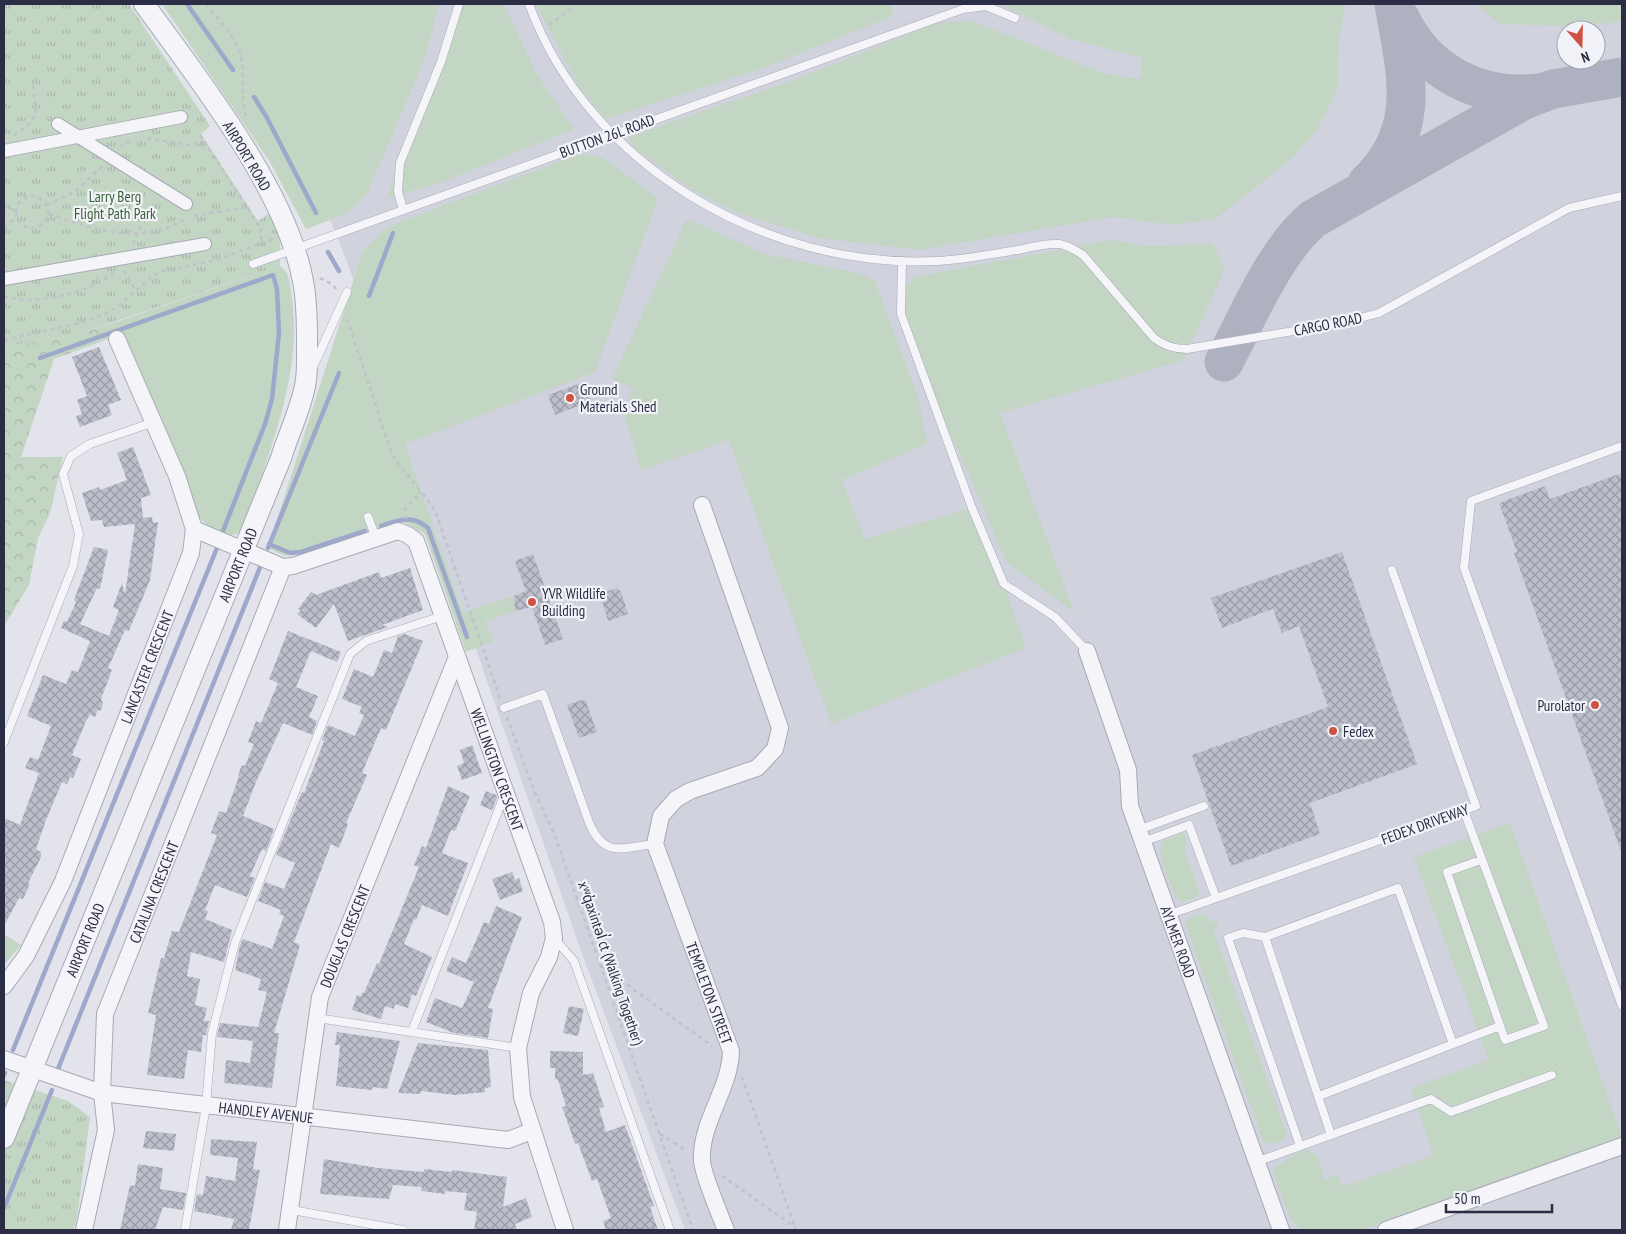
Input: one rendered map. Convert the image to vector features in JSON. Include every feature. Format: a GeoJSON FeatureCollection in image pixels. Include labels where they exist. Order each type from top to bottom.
{"type":"FeatureCollection","features":[{"type":"Feature","properties":{"kind":"street","name":"AIRPORT ROAD"},"geometry":{"type":"LineString","coordinates":[[4,1138],[281,458],[305,387],[308,363],[307,317],[303,280],[294,248],[260,174],[231,128],[144,4]]}},
{"type":"Feature","properties":{"kind":"street"},"geometry":{"type":"LineString","coordinates":[[4,151],[181,117]]}},
{"type":"Feature","properties":{"kind":"street"},"geometry":{"type":"LineString","coordinates":[[58,124],[186,204]]}},
{"type":"Feature","properties":{"kind":"street"},"geometry":{"type":"LineString","coordinates":[[4,279],[204,244]]}},
{"type":"Feature","properties":{"kind":"street","name":"LANCASTER CRESCENT"},"geometry":{"type":"LineString","coordinates":[[4,986],[26,956],[63,881],[192,553],[194,529],[177,476],[116,339]]}},
{"type":"Feature","properties":{"kind":"street"},"geometry":{"type":"LineString","coordinates":[[656,844],[661,816],[676,799],[690,791],[757,768],[775,749],[780,728],[702,504]]}},
{"type":"Feature","properties":{"kind":"street"},"geometry":{"type":"LineString","coordinates":[[194,529],[283,567]]}},
{"type":"Feature","properties":{"kind":"street","name":"WELLINGTON CRESCENT"},"geometry":{"type":"LineString","coordinates":[[283,567],[293,566],[398,530],[408,534],[416,541],[552,922],[554,938],[549,957],[531,993],[518,1048],[522,1097],[565,1230]]}},
{"type":"Feature","properties":{"kind":"street","name":"CATALINA CRESCENT"},"geometry":{"type":"LineString","coordinates":[[84,1230],[106,1130],[102,1093],[105,1014],[283,567]]}},
{"type":"Feature","properties":{"kind":"street","name":"AYLMER ROAD"},"geometry":{"type":"LineString","coordinates":[[1088,650],[1128,770],[1130,806],[1281,1230]]}},
{"type":"Feature","properties":{"kind":"street","name":"DOUGLAS CRESCENT"},"geometry":{"type":"LineString","coordinates":[[287,1230],[292,1210],[320,997],[456,656]]}},
{"type":"Feature","properties":{"kind":"street","name":"TEMPLETON STREET"},"geometry":{"type":"LineString","coordinates":[[656,844],[731,1051],[728,1075],[708,1124],[702,1162],[726,1230]]}},
{"type":"Feature","properties":{"kind":"street","name":"HANDLEY AVENUE"},"geometry":{"type":"LineString","coordinates":[[4,1059],[102,1093],[508,1140],[532,1131]]}},
{"type":"Feature","properties":{"kind":"street"},"geometry":{"type":"LineString","coordinates":[[1386,1230],[1622,1146]]}},
{"type":"Feature","properties":{"kind":"lane"},"geometry":{"type":"LineString","coordinates":[[403,209],[398,192],[400,164],[441,62],[459,4]]}},
{"type":"Feature","properties":{"kind":"lane"},"geometry":{"type":"LineString","coordinates":[[529,4],[541,32],[568,78],[613,133],[654,171],[684,192],[716,211],[756,230],[792,243],[832,253],[902,261],[901,314],[972,508],[1004,584],[1055,617],[1088,650]]}},
{"type":"Feature","properties":{"kind":"lane","name":"BUTTON 26L ROAD"},"geometry":{"type":"LineString","coordinates":[[253,264],[613,133],[963,9],[986,6],[1015,18]]}},
{"type":"Feature","properties":{"kind":"lane","name":"CARGO ROAD"},"geometry":{"type":"LineString","coordinates":[[902,261],[936,261],[1049,244],[1069,247],[1083,255],[1154,338],[1171,348],[1187,349],[1342,323],[1379,313],[1569,208],[1622,196]]}},
{"type":"Feature","properties":{"kind":"lane"},"geometry":{"type":"LineString","coordinates":[[305,387],[341,301],[347,292]]}},
{"type":"Feature","properties":{"kind":"lane"},"geometry":{"type":"LineString","coordinates":[[4,742],[73,566],[79,534],[63,474],[72,456],[90,444],[154,422]]}},
{"type":"Feature","properties":{"kind":"lane"},"geometry":{"type":"LineString","coordinates":[[1622,446],[1471,501],[1464,568],[1622,1006]]}},
{"type":"Feature","properties":{"kind":"lane"},"geometry":{"type":"LineString","coordinates":[[368,517],[376,538]]}},
{"type":"Feature","properties":{"kind":"lane","name":"FEDEX DRIVEWAY"},"geometry":{"type":"LineString","coordinates":[[1168,915],[1476,806],[1392,570]]}},
{"type":"Feature","properties":{"kind":"lane"},"geometry":{"type":"LineString","coordinates":[[185,1230],[206,1106],[212,1033],[235,943],[350,654],[366,641],[442,616]]}},
{"type":"Feature","properties":{"kind":"lane"},"geometry":{"type":"LineString","coordinates":[[503,706],[544,694],[590,825],[598,841],[612,849],[656,844]]}},
{"type":"Feature","properties":{"kind":"lane"},"geometry":{"type":"LineString","coordinates":[[412,1031],[506,791]]}},
{"type":"Feature","properties":{"kind":"lane"},"geometry":{"type":"LineString","coordinates":[[1141,836],[1204,806]]}},
{"type":"Feature","properties":{"kind":"lane"},"geometry":{"type":"LineString","coordinates":[[1464,811],[1544,1026],[1506,1040],[1447,872],[1481,860]]}},
{"type":"Feature","properties":{"kind":"lane"},"geometry":{"type":"LineString","coordinates":[[1141,836],[1189,825],[1216,898]]}},
{"type":"Feature","properties":{"kind":"lane"},"geometry":{"type":"LineString","coordinates":[[1300,1146],[1228,938],[1243,933],[1265,937],[1398,888],[1453,1044]]}},
{"type":"Feature","properties":{"kind":"lane"},"geometry":{"type":"LineString","coordinates":[[1265,937],[1331,1135]]}},
{"type":"Feature","properties":{"kind":"lane"},"geometry":{"type":"LineString","coordinates":[[554,938],[574,961],[670,1230]]}},
{"type":"Feature","properties":{"kind":"lane"},"geometry":{"type":"LineString","coordinates":[[317,1018],[518,1048]]}},
{"type":"Feature","properties":{"kind":"lane"},"geometry":{"type":"LineString","coordinates":[[1318,1096],[1500,1026]]}},
{"type":"Feature","properties":{"kind":"lane"},"geometry":{"type":"LineString","coordinates":[[1256,1162],[1430,1099],[1451,1112],[1552,1075]]}},
{"type":"Feature","properties":{"kind":"lane"},"geometry":{"type":"LineString","coordinates":[[292,1210],[403,1230]]}},
{"type":"Feature","properties":{"kind":"path"},"geometry":{"type":"LineString","coordinates":[[206,4],[237,45],[241,56],[242,99],[248,120]]}},
{"type":"Feature","properties":{"kind":"path"},"geometry":{"type":"LineString","coordinates":[[541,32],[577,4]]}},
{"type":"Feature","properties":{"kind":"path"},"geometry":{"type":"LineString","coordinates":[[11,136],[26,127],[36,115],[33,85]]}},
{"type":"Feature","properties":{"kind":"path"},"geometry":{"type":"LineString","coordinates":[[200,135],[261,230],[260,234],[263,243]]}},
{"type":"Feature","properties":{"kind":"path"},"geometry":{"type":"LineString","coordinates":[[34,196],[44,200],[49,214],[44,224],[34,228],[23,226],[16,217],[16,212],[19,202],[24,198],[34,196]]}},
{"type":"Feature","properties":{"kind":"path"},"geometry":{"type":"LineString","coordinates":[[4,204],[16,212]]}},
{"type":"Feature","properties":{"kind":"path"},"geometry":{"type":"LineString","coordinates":[[49,214],[107,232],[136,234],[159,231],[192,216],[246,207]]}},
{"type":"Feature","properties":{"kind":"path"},"geometry":{"type":"LineString","coordinates":[[4,228],[16,217]]}},
{"type":"Feature","properties":{"kind":"path"},"geometry":{"type":"LineString","coordinates":[[4,340],[80,323],[103,315],[120,305],[152,276],[163,271],[217,260],[274,238]]}},
{"type":"Feature","properties":{"kind":"path"},"geometry":{"type":"LineString","coordinates":[[121,265],[135,290]]}},
{"type":"Feature","properties":{"kind":"path","name":"xʷq̓axintəl̕ ct (Walking Together)"},"geometry":{"type":"LineString","coordinates":[[314,275],[332,284],[341,301],[392,454],[436,513],[503,706],[535,793],[554,834],[693,1230]]}},
{"type":"Feature","properties":{"kind":"path"},"geometry":{"type":"LineString","coordinates":[[405,516],[405,510],[421,492]]}},
{"type":"Feature","properties":{"kind":"path"},"geometry":{"type":"LineString","coordinates":[[600,965],[715,1048]]}},
{"type":"Feature","properties":{"kind":"path"},"geometry":{"type":"LineString","coordinates":[[740,1073],[796,1228]]}},
{"type":"Feature","properties":{"kind":"path"},"geometry":{"type":"LineString","coordinates":[[659,1133],[689,1152]]}},
{"type":"Feature","properties":{"kind":"path"},"geometry":{"type":"LineString","coordinates":[[720,1175],[796,1228]]}},
{"type":"Feature","properties":{"kind":"shaded area"},"geometry":{"type":"Polygon","coordinates":[[[234,4],[1622,4],[1622,1230],[685,1230],[581,951],[405,444],[408,443],[369,321],[336,233],[234,4]]]}},
{"type":"Feature","properties":{"kind":"green space","name":"Larry Berg Flight Path Park"},"geometry":{"type":"Polygon","coordinates":[[[4,4],[129,4],[210,126],[201,134],[258,221],[270,213],[280,236],[280,266],[78,334],[4,347],[4,4]]]}},
{"type":"Feature","properties":{"kind":"green space"},"geometry":{"type":"Polygon","coordinates":[[[162,4],[439,4],[425,58],[367,194],[346,214],[306,229],[270,162],[162,4]]]}},
{"type":"Feature","properties":{"kind":"green space"},"geometry":{"type":"Polygon","coordinates":[[[461,4],[504,4],[536,73],[574,129],[445,181],[386,199],[430,97],[461,4]]]}},
{"type":"Feature","properties":{"kind":"green space"},"geometry":{"type":"Polygon","coordinates":[[[536,4],[890,4],[893,16],[758,70],[606,119],[578,85],[536,4]]]}},
{"type":"Feature","properties":{"kind":"green space"},"geometry":{"type":"Polygon","coordinates":[[[1000,4],[1346,4],[1338,44],[1337,91],[1317,130],[1291,159],[1217,218],[1174,225],[1113,217],[920,250],[819,238],[735,212],[697,193],[635,149],[629,137],[789,82],[939,22],[972,21],[1105,74],[1140,79],[1143,58],[1073,40],[1000,4]]]}},
{"type":"Feature","properties":{"kind":"green space"},"geometry":{"type":"Polygon","coordinates":[[[1476,4],[1622,4],[1622,22],[1606,23],[1606,20],[1556,20],[1556,26],[1499,24],[1476,4]]]}},
{"type":"Feature","properties":{"kind":"green space"},"geometry":{"type":"Polygon","coordinates":[[[580,154],[603,158],[658,198],[595,372],[405,444],[463,612],[514,596],[515,611],[485,621],[494,641],[466,652],[425,534],[403,522],[323,548],[285,556],[268,548],[363,251],[389,226],[580,154]]]}},
{"type":"Feature","properties":{"kind":"green space"},"geometry":{"type":"Polygon","coordinates":[[[687,219],[765,254],[858,273],[875,281],[918,398],[927,444],[842,480],[865,539],[972,508],[1004,584],[1026,648],[831,724],[729,440],[641,470],[623,411],[633,388],[612,379],[687,219]]]}},
{"type":"Feature","properties":{"kind":"green space"},"geometry":{"type":"Polygon","coordinates":[[[1112,240],[1146,246],[1213,244],[1225,268],[1184,360],[1000,413],[1074,612],[1007,563],[901,319],[900,296],[914,277],[1112,240]]]}},
{"type":"Feature","properties":{"kind":"green space"},"geometry":{"type":"Polygon","coordinates":[[[280,266],[286,271],[288,278],[294,316],[294,340],[288,387],[276,433],[243,529],[231,535],[224,534],[210,527],[194,511],[169,439],[113,323],[280,266]]]}},
{"type":"Feature","properties":{"kind":"green space"},"geometry":{"type":"Polygon","coordinates":[[[113,323],[119,335],[54,359],[21,457],[63,457],[50,513],[38,538],[29,585],[4,626],[4,347],[78,334],[113,323]]]}},
{"type":"Feature","properties":{"kind":"green space"},"geometry":{"type":"Polygon","coordinates":[[[1510,823],[1622,1137],[1362,1230],[1301,1230],[1291,1220],[1273,1171],[1276,1166],[1306,1149],[1316,1155],[1325,1180],[1338,1174],[1342,1187],[1433,1156],[1411,1088],[1489,1060],[1414,857],[1510,823]]]}},
{"type":"Feature","properties":{"kind":"green space"},"geometry":{"type":"Polygon","coordinates":[[[1183,833],[1188,840],[1184,850],[1200,895],[1184,902],[1176,898],[1162,861],[1160,848],[1166,840],[1183,833]]]}},
{"type":"Feature","properties":{"kind":"green space"},"geometry":{"type":"Polygon","coordinates":[[[1206,915],[1210,922],[1216,920],[1218,927],[1213,930],[1287,1135],[1279,1143],[1264,1143],[1185,923],[1192,916],[1206,915]]]}},
{"type":"Feature","properties":{"kind":"green space"},"geometry":{"type":"Polygon","coordinates":[[[4,934],[21,945],[4,965],[4,934]]]}},
{"type":"Feature","properties":{"kind":"green space"},"geometry":{"type":"Polygon","coordinates":[[[4,1080],[68,1101],[90,1117],[77,1219],[73,1230],[4,1230],[4,1080]]]}},
{"type":"Feature","properties":{"kind":"building"},"geometry":{"type":"Polygon","coordinates":[[[99,347],[121,400],[108,405],[112,415],[80,427],[76,416],[82,414],[77,400],[87,396],[72,357],[99,347]]]}},
{"type":"Feature","properties":{"kind":"building","name":"Ground Materials Shed"},"geometry":{"type":"Polygon","coordinates":[[[584,382],[591,401],[555,415],[548,395],[584,382]]]}},
{"type":"Feature","properties":{"kind":"building"},"geometry":{"type":"Polygon","coordinates":[[[133,447],[151,495],[141,498],[143,518],[152,517],[153,523],[158,522],[150,580],[129,631],[125,630],[108,668],[112,670],[101,699],[103,703],[101,710],[97,711],[95,717],[90,715],[86,721],[72,755],[81,759],[73,778],[70,777],[67,784],[62,782],[46,820],[36,849],[41,852],[41,857],[28,883],[30,884],[23,899],[19,898],[4,926],[4,818],[20,825],[39,773],[25,768],[30,757],[38,760],[51,726],[27,716],[43,675],[66,684],[72,670],[78,672],[90,641],[61,628],[64,621],[67,622],[76,602],[74,600],[94,547],[108,550],[100,589],[97,588],[80,624],[109,636],[119,610],[113,607],[122,583],[125,594],[135,524],[104,527],[102,520],[91,521],[82,493],[99,487],[100,490],[127,480],[117,453],[133,447]]]}},
{"type":"Feature","properties":{"kind":"building","name":"Purolator"},"geometry":{"type":"Polygon","coordinates":[[[1622,473],[1621,851],[1514,553],[1517,552],[1499,503],[1545,486],[1550,499],[1622,473]]]}},
{"type":"Feature","properties":{"kind":"building","name":"Fedex"},"geometry":{"type":"Polygon","coordinates":[[[1342,552],[1417,764],[1310,803],[1320,834],[1231,866],[1192,755],[1328,707],[1299,626],[1282,633],[1273,609],[1222,628],[1211,598],[1342,552]]]}},
{"type":"Feature","properties":{"kind":"building","name":"YVR Wildlife Building"},"geometry":{"type":"Polygon","coordinates":[[[533,554],[563,639],[545,645],[532,607],[515,611],[514,596],[526,591],[515,561],[533,554]]]}},
{"type":"Feature","properties":{"kind":"building"},"geometry":{"type":"Polygon","coordinates":[[[410,568],[423,610],[382,625],[388,627],[348,641],[334,604],[316,628],[297,614],[301,610],[298,609],[311,592],[316,595],[379,572],[381,578],[410,568]]]}},
{"type":"Feature","properties":{"kind":"building"},"geometry":{"type":"Polygon","coordinates":[[[617,588],[621,592],[628,614],[608,621],[600,594],[617,588]]]}},
{"type":"Feature","properties":{"kind":"building"},"geometry":{"type":"Polygon","coordinates":[[[288,631],[341,652],[337,662],[311,651],[296,687],[318,696],[309,717],[317,721],[312,735],[283,723],[256,782],[243,816],[274,829],[266,851],[262,849],[250,876],[255,878],[247,897],[215,885],[205,910],[208,911],[205,919],[232,930],[224,962],[191,952],[187,976],[200,979],[195,1005],[207,1008],[204,1021],[209,1021],[206,1035],[203,1035],[201,1052],[188,1050],[184,1079],[147,1075],[156,1015],[148,1013],[161,958],[164,958],[172,931],[179,932],[217,835],[211,833],[219,811],[226,813],[242,765],[245,766],[254,744],[248,742],[256,721],[261,723],[278,683],[269,679],[288,631]]]}},
{"type":"Feature","properties":{"kind":"building"},"geometry":{"type":"Polygon","coordinates":[[[405,634],[423,641],[386,730],[381,728],[362,773],[367,775],[346,823],[348,824],[339,848],[331,844],[294,942],[300,945],[274,1033],[279,1033],[272,1088],[224,1083],[226,1060],[250,1063],[253,1041],[217,1037],[220,1023],[258,1027],[267,992],[258,990],[261,979],[235,970],[240,945],[243,939],[272,949],[284,916],[279,914],[281,910],[258,901],[265,882],[284,889],[295,863],[276,855],[302,792],[304,793],[324,741],[322,740],[328,725],[355,736],[364,715],[359,713],[362,707],[342,699],[354,669],[373,677],[384,650],[392,653],[398,636],[405,634]]]}},
{"type":"Feature","properties":{"kind":"building"},"geometry":{"type":"Polygon","coordinates":[[[585,699],[597,732],[579,738],[567,705],[585,699]]]}},
{"type":"Feature","properties":{"kind":"building"},"geometry":{"type":"Polygon","coordinates":[[[472,745],[482,773],[462,780],[457,766],[464,763],[460,750],[472,745]]]}},
{"type":"Feature","properties":{"kind":"building"},"geometry":{"type":"Polygon","coordinates":[[[448,786],[470,796],[455,831],[451,830],[442,853],[468,863],[448,916],[422,905],[404,944],[432,957],[416,996],[412,994],[408,1008],[395,1004],[394,1009],[385,1006],[381,1019],[352,1010],[357,995],[361,996],[364,993],[377,963],[379,964],[419,867],[414,865],[422,846],[426,848],[448,786]]]}},
{"type":"Feature","properties":{"kind":"building"},"geometry":{"type":"Polygon","coordinates":[[[486,791],[496,795],[497,798],[492,810],[480,805],[486,791]]]}},
{"type":"Feature","properties":{"kind":"building"},"geometry":{"type":"Polygon","coordinates":[[[512,872],[515,880],[519,878],[523,891],[500,900],[492,879],[512,872]]]}},
{"type":"Feature","properties":{"kind":"building"},"geometry":{"type":"Polygon","coordinates":[[[496,906],[522,917],[488,1008],[493,1009],[488,1038],[454,1033],[426,1022],[435,998],[462,1008],[474,982],[446,971],[452,957],[466,963],[484,922],[489,924],[496,906]]]}},
{"type":"Feature","properties":{"kind":"building"},"geometry":{"type":"Polygon","coordinates":[[[569,1006],[584,1009],[578,1036],[563,1033],[569,1006]]]}},
{"type":"Feature","properties":{"kind":"building"},"geometry":{"type":"Polygon","coordinates":[[[337,1032],[400,1041],[387,1089],[373,1087],[371,1090],[336,1086],[340,1045],[335,1045],[337,1032]]]}},
{"type":"Feature","properties":{"kind":"building"},"geometry":{"type":"Polygon","coordinates":[[[418,1043],[488,1050],[491,1087],[485,1088],[485,1092],[455,1095],[421,1091],[421,1094],[398,1093],[418,1043]]]}},
{"type":"Feature","properties":{"kind":"building"},"geometry":{"type":"Polygon","coordinates":[[[550,1051],[583,1052],[583,1075],[593,1073],[604,1107],[599,1108],[606,1132],[625,1125],[654,1206],[650,1207],[658,1230],[606,1230],[603,1221],[611,1218],[597,1179],[592,1181],[578,1143],[575,1144],[562,1107],[566,1106],[558,1080],[555,1079],[555,1068],[550,1068],[550,1051]]]}},
{"type":"Feature","properties":{"kind":"building"},"geometry":{"type":"Polygon","coordinates":[[[146,1131],[176,1134],[174,1151],[143,1148],[146,1131]]]}},
{"type":"Feature","properties":{"kind":"building"},"geometry":{"type":"Polygon","coordinates":[[[211,1139],[257,1142],[253,1169],[260,1170],[249,1230],[231,1230],[234,1219],[194,1211],[197,1194],[203,1195],[206,1176],[235,1181],[238,1158],[210,1155],[211,1139]]]}},
{"type":"Feature","properties":{"kind":"building"},"geometry":{"type":"Polygon","coordinates":[[[324,1159],[378,1168],[424,1172],[424,1169],[452,1172],[452,1170],[507,1177],[503,1207],[526,1198],[532,1217],[515,1224],[517,1230],[474,1230],[477,1212],[464,1210],[467,1193],[445,1191],[445,1194],[421,1191],[422,1187],[393,1185],[389,1199],[320,1194],[324,1159]]]}},
{"type":"Feature","properties":{"kind":"building"},"geometry":{"type":"Polygon","coordinates":[[[138,1164],[163,1168],[160,1189],[186,1193],[183,1210],[163,1207],[155,1230],[120,1230],[130,1185],[135,1186],[138,1164]]]}},
{"type":"Feature","properties":{"kind":"waterway"},"geometry":{"type":"LineString","coordinates":[[187,4],[233,70]]}},
{"type":"Feature","properties":{"kind":"waterway"},"geometry":{"type":"LineString","coordinates":[[254,97],[266,116],[316,213]]}},
{"type":"Feature","properties":{"kind":"waterway"},"geometry":{"type":"LineString","coordinates":[[369,296],[393,233]]}},
{"type":"Feature","properties":{"kind":"waterway"},"geometry":{"type":"LineString","coordinates":[[328,252],[339,271]]}},
{"type":"Feature","properties":{"kind":"waterway"},"geometry":{"type":"LineString","coordinates":[[40,358],[273,275],[277,289],[279,333],[272,399],[265,424],[223,531]]}},
{"type":"Feature","properties":{"kind":"waterway"},"geometry":{"type":"LineString","coordinates":[[268,548],[339,373]]}},
{"type":"Feature","properties":{"kind":"waterway"},"geometry":{"type":"LineString","coordinates":[[381,526],[399,520],[411,520],[417,521],[428,528],[467,637]]}},
{"type":"Feature","properties":{"kind":"waterway"},"geometry":{"type":"LineString","coordinates":[[269,544],[290,553],[301,552],[365,531]]}},
{"type":"Feature","properties":{"kind":"waterway"},"geometry":{"type":"LineString","coordinates":[[13,1050],[217,548]]}},
{"type":"Feature","properties":{"kind":"waterway"},"geometry":{"type":"LineString","coordinates":[[58,1069],[261,565]]}},
{"type":"Feature","properties":{"kind":"waterway"},"geometry":{"type":"LineString","coordinates":[[4,1208],[52,1090]]}},
{"type":"Feature","properties":{"kind":"taxiway"},"geometry":{"type":"LineString","coordinates":[[1367,183],[1385,163],[1397,142],[1403,120],[1406,98],[1405,76],[1394,4]]}},
{"type":"Feature","properties":{"kind":"taxiway"},"geometry":{"type":"LineString","coordinates":[[1400,18],[1411,37],[1424,53],[1457,78],[1475,87],[1495,92],[1516,94],[1538,93]]}},
{"type":"Feature","properties":{"kind":"taxiway"},"geometry":{"type":"LineString","coordinates":[[1224,362],[1274,267],[1286,249],[1313,219],[1524,100],[1553,89],[1622,77]]}},
{"type":"Feature","properties":{"kind":"place","name":"Ground Materials Shed"},"geometry":{"type":"Point","coordinates":[570,398]}},
{"type":"Feature","properties":{"kind":"place","name":"YVR Wildlife Building"},"geometry":{"type":"Point","coordinates":[532,602]}},
{"type":"Feature","properties":{"kind":"place","name":"Purolator"},"geometry":{"type":"Point","coordinates":[1595,705]}},
{"type":"Feature","properties":{"kind":"place","name":"Fedex"},"geometry":{"type":"Point","coordinates":[1333,731]}}]}
